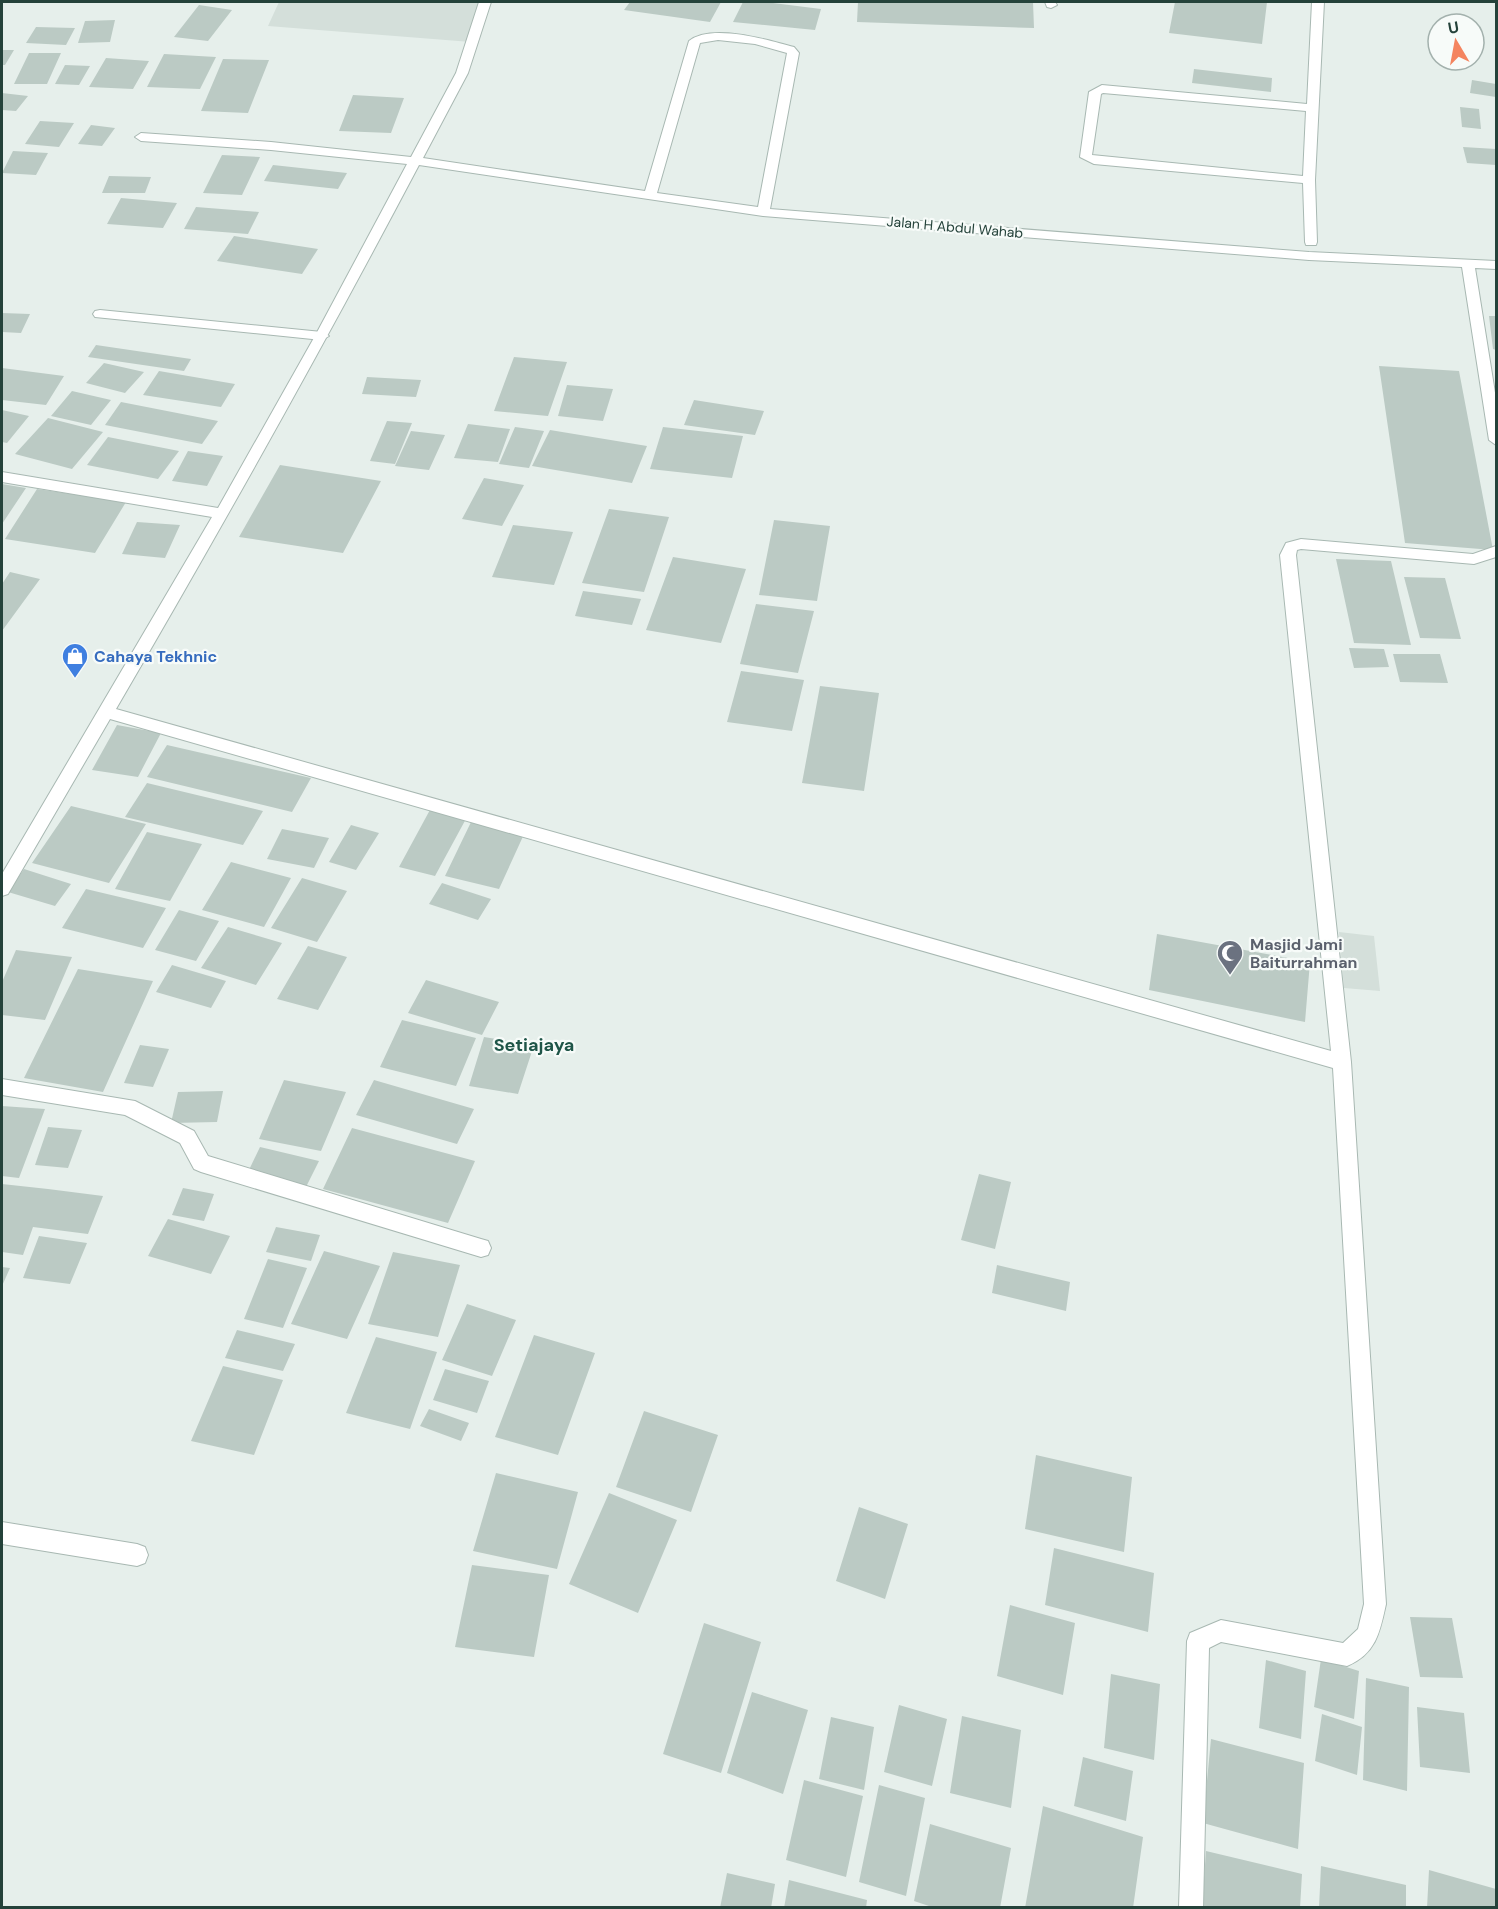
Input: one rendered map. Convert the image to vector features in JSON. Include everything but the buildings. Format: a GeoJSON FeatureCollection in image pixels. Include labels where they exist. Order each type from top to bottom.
{"type":"FeatureCollection","features":[{"type":"Feature","properties":{"kind":"street"},"geometry":{"type":"LineString","coordinates":[[2,889],[222,514],[322,336],[462,73],[485,2]]}},
{"type":"Feature","properties":{"kind":"street"},"geometry":{"type":"LineString","coordinates":[[1311,242],[1309,180],[1318,2]]}},
{"type":"Feature","properties":{"kind":"street"},"geometry":{"type":"LineString","coordinates":[[650,195],[695,41],[703,38],[742,40],[790,49],[793,53],[764,212]]}},
{"type":"Feature","properties":{"kind":"street"},"geometry":{"type":"LineString","coordinates":[[1309,180],[1094,160],[1086,157],[1095,92],[1102,88],[1312,108]]}},
{"type":"Feature","properties":{"kind":"street","name":"Jalan H Abdul Wahab"},"geometry":{"type":"LineString","coordinates":[[141,136],[271,146],[416,161],[764,212],[1309,256],[1497,265]]}},
{"type":"Feature","properties":{"kind":"street"},"geometry":{"type":"LineString","coordinates":[[1468,264],[1497,440]]}},
{"type":"Feature","properties":{"kind":"street"},"geometry":{"type":"LineString","coordinates":[[100,314],[322,336]]}},
{"type":"Feature","properties":{"kind":"street"},"geometry":{"type":"LineString","coordinates":[[2,477],[222,514]]}},
{"type":"Feature","properties":{"kind":"street"},"geometry":{"type":"LineString","coordinates":[[1191,1908],[1198,1641],[1221,1631],[1347,1655],[1368,1635],[1375,1604],[1342,1062],[1288,555],[1291,547],[1301,544],[1474,559],[1497,550]]}},
{"type":"Feature","properties":{"kind":"street"},"geometry":{"type":"LineString","coordinates":[[106,712],[1342,1062]]}},
{"type":"Feature","properties":{"kind":"street"},"geometry":{"type":"LineString","coordinates":[[2,1087],[128,1107],[187,1137],[201,1163],[481,1248]]}},
{"type":"Feature","properties":{"kind":"street"},"geometry":{"type":"LineString","coordinates":[[2,1533],[137,1555]]}},
{"type":"Feature","properties":{"kind":"shaded area"},"geometry":{"type":"Polygon","coordinates":[[[279,2],[485,2],[471,42],[268,26],[279,2]]]}},
{"type":"Feature","properties":{"kind":"shaded area"},"geometry":{"type":"Polygon","coordinates":[[[1339,932],[1374,936],[1380,991],[1344,988],[1339,932]]]}},
{"type":"Feature","properties":{"kind":"place","name":"Cahaya Tekhnic"},"geometry":{"type":"Point","coordinates":[75,679]}},
{"type":"Feature","properties":{"kind":"place","name":"Masjid Jami Baiturrahman"},"geometry":{"type":"Point","coordinates":[1230,976]}},
{"type":"Feature","properties":{"kind":"district","name":"Setiajaya"},"geometry":{"type":"Point","coordinates":[534,1045]}}]}
